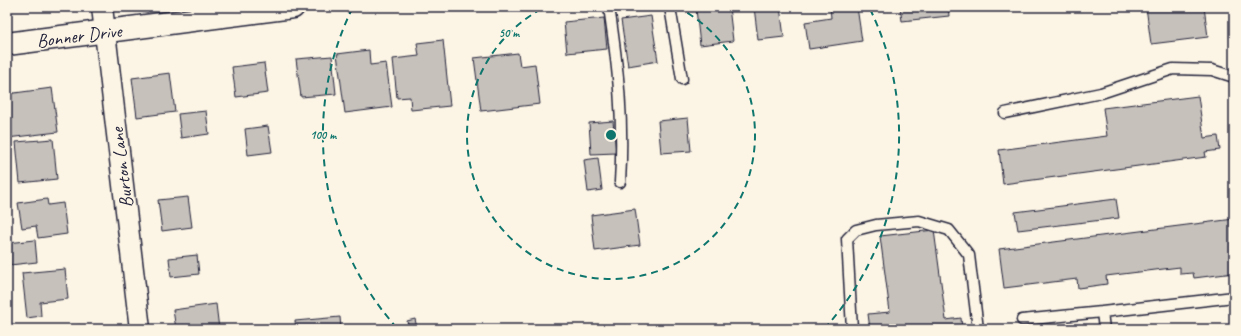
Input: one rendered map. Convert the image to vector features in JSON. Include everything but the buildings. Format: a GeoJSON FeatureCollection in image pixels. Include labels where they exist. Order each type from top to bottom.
{"type":"FeatureCollection","features":[{"type":"Feature","properties":{"kind":"street","name":"Burton Lane"},"geometry":{"type":"LineString","coordinates":[[102,7],[140,329]]}},
{"type":"Feature","properties":{"kind":"street","name":"Bonner Drive"},"geometry":{"type":"LineString","coordinates":[[7,44],[294,7]]}},
{"type":"Feature","properties":{"kind":"lane"},"geometry":{"type":"LineString","coordinates":[[609,7],[620,87],[622,149],[620,182]]}},
{"type":"Feature","properties":{"kind":"lane"},"geometry":{"type":"LineString","coordinates":[[670,7],[682,79]]}},
{"type":"Feature","properties":{"kind":"lane"},"geometry":{"type":"LineString","coordinates":[[1005,112],[1101,93],[1173,69],[1212,70],[1234,77]]}},
{"type":"Feature","properties":{"kind":"lane"},"geometry":{"type":"LineString","coordinates":[[852,329],[847,239],[856,230],[876,225],[919,221],[949,230],[969,255],[978,329]]}},
{"type":"Feature","properties":{"kind":"lane"},"geometry":{"type":"LineString","coordinates":[[1022,320],[1234,297]]}},
{"type":"Feature","properties":{"kind":"lane"},"geometry":{"type":"LineString","coordinates":[[1102,312],[1104,329]]}}]}
